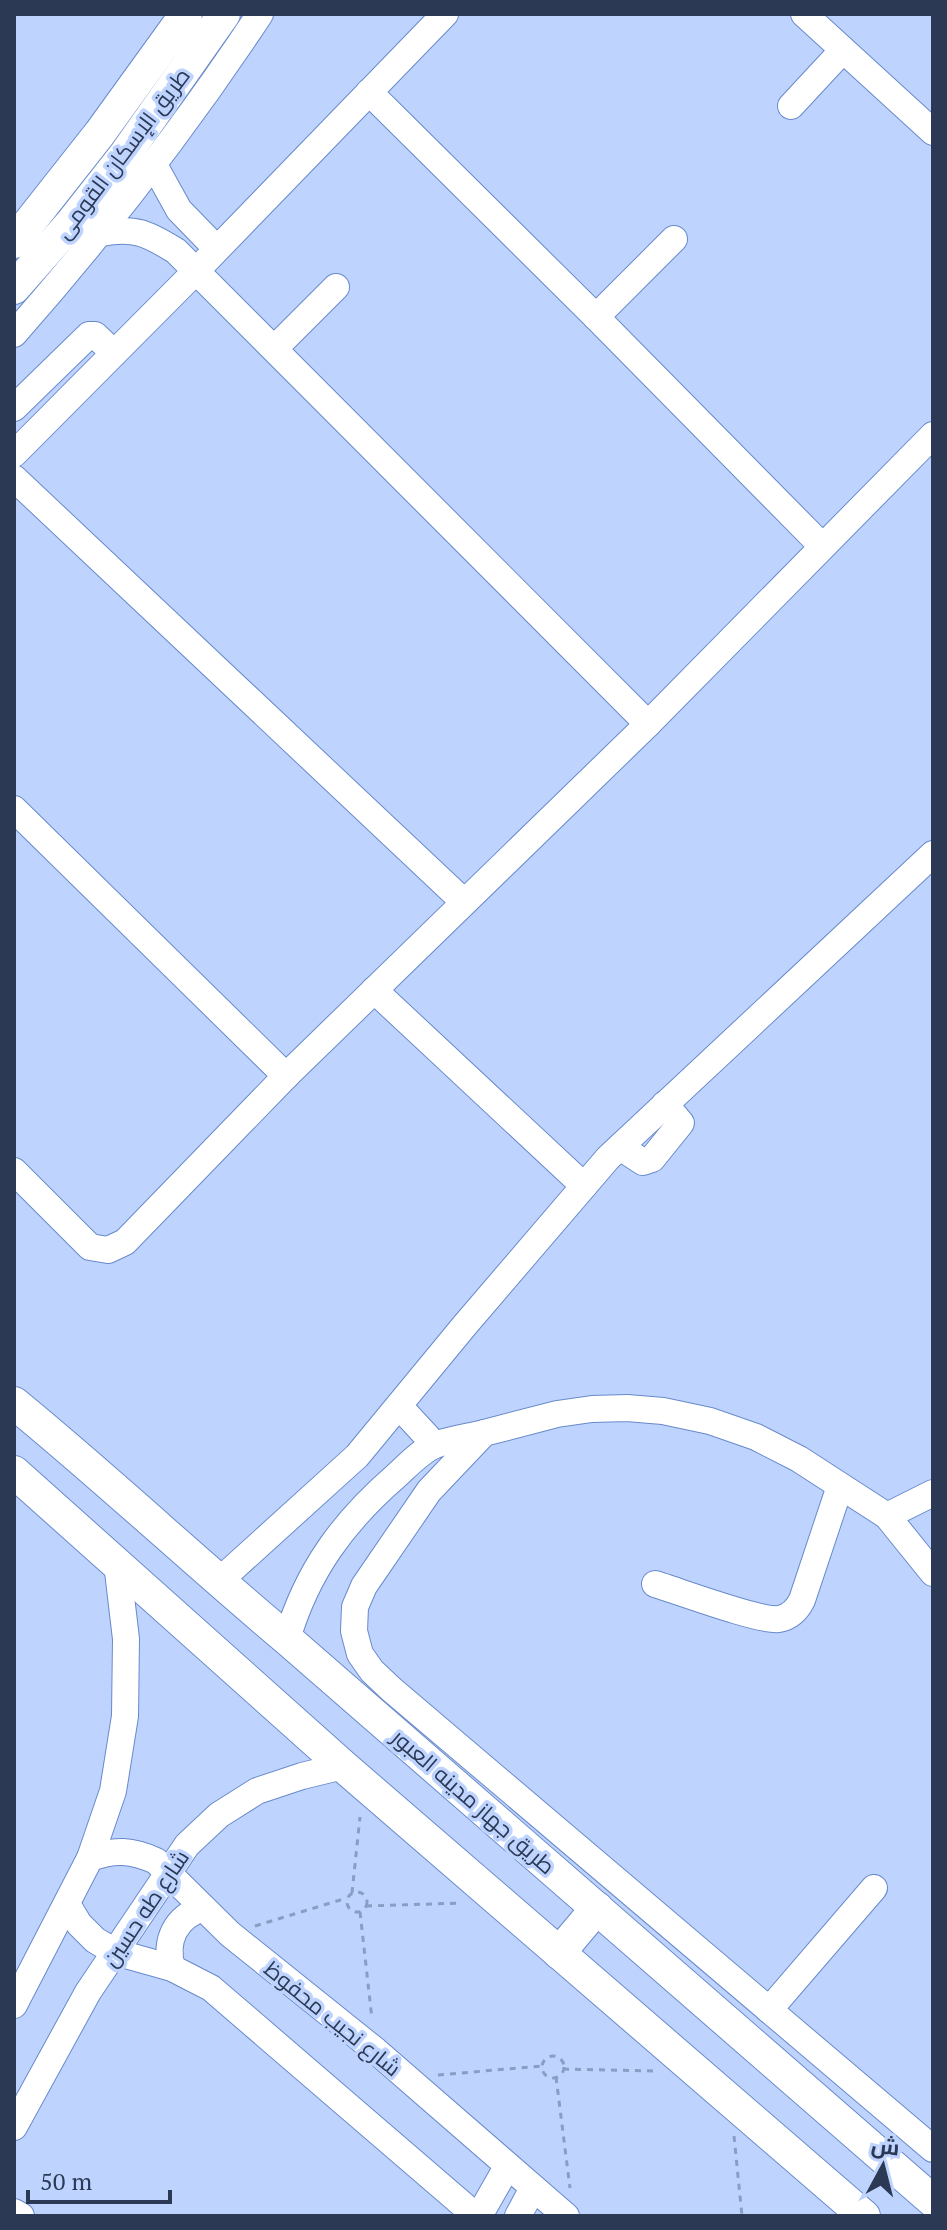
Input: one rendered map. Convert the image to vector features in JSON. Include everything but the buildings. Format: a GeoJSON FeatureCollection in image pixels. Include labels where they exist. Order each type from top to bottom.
{"type":"FeatureCollection","features":[{"type":"Feature","properties":{"kind":"main road","name":"طريق الإسكان القومى"},"geometry":{"type":"LineString","coordinates":[[14,242],[100,133],[186,14]]}},
{"type":"Feature","properties":{"kind":"main road","name":"طريق الإسكان القومى"},"geometry":{"type":"LineString","coordinates":[[14,288],[107,178],[224,14]]}},
{"type":"Feature","properties":{"kind":"main road","name":"طريق جهاز مدينه العبور"},"geometry":{"type":"LineString","coordinates":[[14,1403],[933,2201]]}},
{"type":"Feature","properties":{"kind":"main road"},"geometry":{"type":"LineString","coordinates":[[65,1445],[21,1479],[499,1901],[864,2216]]}},
{"type":"Feature","properties":{"kind":"main road"},"geometry":{"type":"LineString","coordinates":[[559,1953],[597,1908]]}},
{"type":"Feature","properties":{"kind":"street"},"geometry":{"type":"LineString","coordinates":[[14,334],[101,233],[260,14]]}},
{"type":"Feature","properties":{"kind":"street"},"geometry":{"type":"LineString","coordinates":[[14,454],[445,14]]}},
{"type":"Feature","properties":{"kind":"street"},"geometry":{"type":"LineString","coordinates":[[804,14],[933,132]]}},
{"type":"Feature","properties":{"kind":"street"},"geometry":{"type":"LineString","coordinates":[[791,106],[843,50]]}},
{"type":"Feature","properties":{"kind":"street"},"geometry":{"type":"LineString","coordinates":[[369,92],[822,546]]}},
{"type":"Feature","properties":{"kind":"street"},"geometry":{"type":"LineString","coordinates":[[153,163],[179,210],[216,248]]}},
{"type":"Feature","properties":{"kind":"street"},"geometry":{"type":"LineString","coordinates":[[101,233],[125,229],[152,236],[176,251],[648,724]]}},
{"type":"Feature","properties":{"kind":"street"},"geometry":{"type":"LineString","coordinates":[[596,317],[674,239]]}},
{"type":"Feature","properties":{"kind":"street"},"geometry":{"type":"LineString","coordinates":[[275,348],[336,287]]}},
{"type":"Feature","properties":{"kind":"street"},"geometry":{"type":"LineString","coordinates":[[14,408],[89,335],[98,337],[114,353]]}},
{"type":"Feature","properties":{"kind":"street"},"geometry":{"type":"LineString","coordinates":[[14,1171],[90,1247],[108,1250],[125,1242],[286,1076],[648,724],[933,435]]}},
{"type":"Feature","properties":{"kind":"street"},"geometry":{"type":"LineString","coordinates":[[14,478],[463,901]]}},
{"type":"Feature","properties":{"kind":"street"},"geometry":{"type":"LineString","coordinates":[[14,809],[286,1076]]}},
{"type":"Feature","properties":{"kind":"street"},"geometry":{"type":"LineString","coordinates":[[218,1582],[357,1456],[465,1325],[620,1147],[933,854]]}},
{"type":"Feature","properties":{"kind":"street"},"geometry":{"type":"LineString","coordinates":[[374,990],[584,1186]]}},
{"type":"Feature","properties":{"kind":"street"},"geometry":{"type":"LineString","coordinates":[[399,1406],[435,1445]]}},
{"type":"Feature","properties":{"kind":"street"},"geometry":{"type":"LineString","coordinates":[[287,1639],[303,1593],[327,1550],[385,1485],[435,1445],[557,1414],[592,1409],[663,1411],[710,1421],[756,1437],[799,1459],[887,1516],[933,1573]]}},
{"type":"Feature","properties":{"kind":"street"},"geometry":{"type":"LineString","coordinates":[[484,1433],[429,1491],[364,1586],[355,1607],[354,1631],[360,1654],[391,1689],[933,2149]]}},
{"type":"Feature","properties":{"kind":"street"},"geometry":{"type":"LineString","coordinates":[[655,1584],[772,1619],[790,1615],[802,1600],[840,1486]]}},
{"type":"Feature","properties":{"kind":"street"},"geometry":{"type":"LineString","coordinates":[[887,1516],[933,1493]]}},
{"type":"Feature","properties":{"kind":"street"},"geometry":{"type":"LineString","coordinates":[[309,1501],[342,1531]]}},
{"type":"Feature","properties":{"kind":"street"},"geometry":{"type":"LineString","coordinates":[[14,2005],[90,1858],[113,1791],[125,1716],[126,1639],[117,1563]]}},
{"type":"Feature","properties":{"kind":"street","name":"شارع طه حسين"},"geometry":{"type":"LineString","coordinates":[[14,2127],[88,1992],[187,1845],[219,1815],[257,1791],[302,1776],[354,1774]]}},
{"type":"Feature","properties":{"kind":"street","name":"شارع نجيب محفوظ"},"geometry":{"type":"LineString","coordinates":[[90,1858],[123,1850],[156,1861],[230,1934],[376,2051],[507,2167],[533,2188],[569,2208]]}},
{"type":"Feature","properties":{"kind":"street"},"geometry":{"type":"LineString","coordinates":[[769,2010],[874,1888]]}},
{"type":"Feature","properties":{"kind":"street"},"geometry":{"type":"LineString","coordinates":[[67,1904],[79,1924],[95,1940],[115,1952],[172,1968],[211,1988],[478,2216],[507,2167]]}},
{"type":"Feature","properties":{"kind":"street"},"geometry":{"type":"LineString","coordinates":[[172,1968],[169,1949],[174,1930],[186,1916],[203,1908]]}},
{"type":"Feature","properties":{"kind":"street"},"geometry":{"type":"LineString","coordinates":[[518,2216],[533,2188]]}},
{"type":"Feature","properties":{"kind":"street"},"geometry":{"type":"LineString","coordinates":[[14,2212],[21,2216]]}},
{"type":"Feature","properties":{"kind":"path"},"geometry":{"type":"LineString","coordinates":[[352,1893],[354,1774]]}},
{"type":"Feature","properties":{"kind":"path"},"geometry":{"type":"LineString","coordinates":[[230,1934],[347,1898],[356,1891],[364,1894],[367,1902],[360,1912]]}},
{"type":"Feature","properties":{"kind":"path"},"geometry":{"type":"LineString","coordinates":[[347,1898],[349,1909],[360,1912]]}},
{"type":"Feature","properties":{"kind":"path"},"geometry":{"type":"LineString","coordinates":[[366,1906],[499,1901]]}},
{"type":"Feature","properties":{"kind":"path"},"geometry":{"type":"LineString","coordinates":[[360,1912],[376,2051]]}},
{"type":"Feature","properties":{"kind":"path"},"geometry":{"type":"LineString","coordinates":[[554,2056],[562,2060],[563,2069],[556,2077],[547,2077],[542,2066],[546,2058],[554,2056]]}},
{"type":"Feature","properties":{"kind":"path"},"geometry":{"type":"LineString","coordinates":[[406,2077],[542,2066]]}},
{"type":"Feature","properties":{"kind":"path"},"geometry":{"type":"LineString","coordinates":[[563,2069],[698,2073]]}},
{"type":"Feature","properties":{"kind":"path"},"geometry":{"type":"LineString","coordinates":[[556,2077],[569,2208]]}},
{"type":"Feature","properties":{"kind":"path"},"geometry":{"type":"LineString","coordinates":[[730,2101],[742,2216]]}}]}
